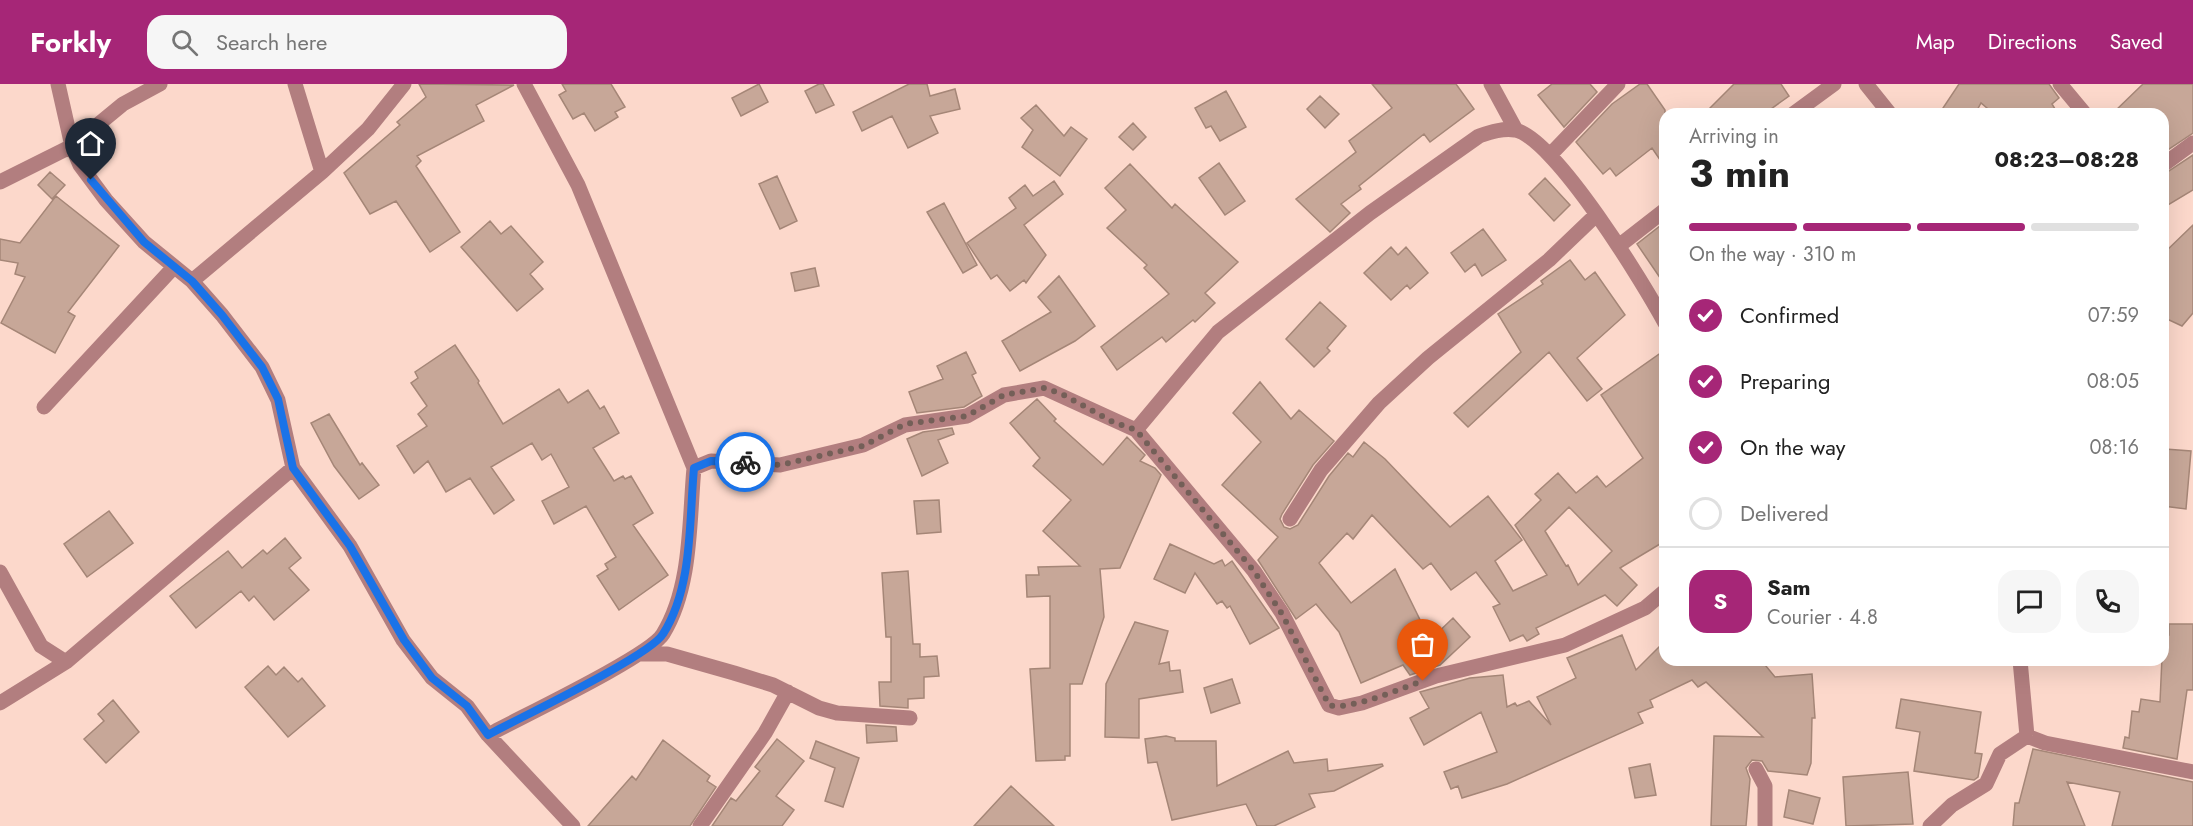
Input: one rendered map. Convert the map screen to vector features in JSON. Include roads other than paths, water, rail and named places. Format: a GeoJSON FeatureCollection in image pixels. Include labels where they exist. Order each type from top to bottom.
{"type":"FeatureCollection","features":[{"type":"Feature","properties":{"kind":"street"},"geometry":{"type":"LineString","coordinates":[[58,84],[72,146],[80,165],[106,200],[144,242],[192,281],[222,315],[262,367],[278,399],[293,468],[350,546],[404,640],[432,678],[467,706],[488,735],[573,826]]}},
{"type":"Feature","properties":{"kind":"street"},"geometry":{"type":"LineString","coordinates":[[0,182],[72,146],[123,104],[160,84]]}},
{"type":"Feature","properties":{"kind":"street"},"geometry":{"type":"LineString","coordinates":[[295,84],[322,172]]}},
{"type":"Feature","properties":{"kind":"street"},"geometry":{"type":"LineString","coordinates":[[192,281],[322,172],[368,129],[404,84]]}},
{"type":"Feature","properties":{"kind":"street"},"geometry":{"type":"LineString","coordinates":[[488,735],[639,654],[662,636],[684,578],[694,468],[578,185],[524,84]]}},
{"type":"Feature","properties":{"kind":"street"},"geometry":{"type":"LineString","coordinates":[[1491,84],[1516,130],[1551,154],[1620,245],[1659,313]]}},
{"type":"Feature","properties":{"kind":"street"},"geometry":{"type":"LineString","coordinates":[[1551,154],[1618,84]]}},
{"type":"Feature","properties":{"kind":"street"},"geometry":{"type":"LineString","coordinates":[[1800,108],[1834,84]]}},
{"type":"Feature","properties":{"kind":"street"},"geometry":{"type":"LineString","coordinates":[[1866,84],[1885,108]]}},
{"type":"Feature","properties":{"kind":"street"},"geometry":{"type":"LineString","coordinates":[[2060,84],[2080,108]]}},
{"type":"Feature","properties":{"kind":"street"},"geometry":{"type":"LineString","coordinates":[[1136,430],[1218,332],[1370,213],[1479,136],[1496,130],[1516,130]]}},
{"type":"Feature","properties":{"kind":"street"},"geometry":{"type":"LineString","coordinates":[[2169,161],[2193,143]]}},
{"type":"Feature","properties":{"kind":"street"},"geometry":{"type":"LineString","coordinates":[[1290,519],[1322,470],[1379,403],[1428,358],[1549,260],[1596,215]]}},
{"type":"Feature","properties":{"kind":"street"},"geometry":{"type":"LineString","coordinates":[[1620,245],[1659,215]]}},
{"type":"Feature","properties":{"kind":"street"},"geometry":{"type":"LineString","coordinates":[[44,406],[174,268]]}},
{"type":"Feature","properties":{"kind":"street"},"geometry":{"type":"LineString","coordinates":[[694,468],[711,461],[780,465],[863,446],[905,424],[967,416],[1004,395],[1044,388],[1136,430],[1254,571],[1282,614],[1329,705],[1339,708],[1437,676],[1565,645],[1645,608],[1659,596]]}},
{"type":"Feature","properties":{"kind":"street"},"geometry":{"type":"LineString","coordinates":[[0,703],[66,662],[293,468]]}},
{"type":"Feature","properties":{"kind":"street"},"geometry":{"type":"LineString","coordinates":[[0,573],[41,646],[66,662]]}},
{"type":"Feature","properties":{"kind":"street"},"geometry":{"type":"LineString","coordinates":[[639,654],[667,654],[773,685],[819,708],[837,713],[910,718]]}},
{"type":"Feature","properties":{"kind":"street"},"geometry":{"type":"LineString","coordinates":[[2021,666],[2027,736]]}},
{"type":"Feature","properties":{"kind":"street"},"geometry":{"type":"LineString","coordinates":[[700,826],[765,733],[788,692]]}},
{"type":"Feature","properties":{"kind":"street"},"geometry":{"type":"LineString","coordinates":[[2027,736],[2045,744],[2193,772]]}},
{"type":"Feature","properties":{"kind":"street"},"geometry":{"type":"LineString","coordinates":[[1930,826],[1952,805],[1986,784],[2000,754],[2027,736]]}},
{"type":"Feature","properties":{"kind":"street"},"geometry":{"type":"LineString","coordinates":[[1756,769],[1764,786],[1765,826]]}}]}
